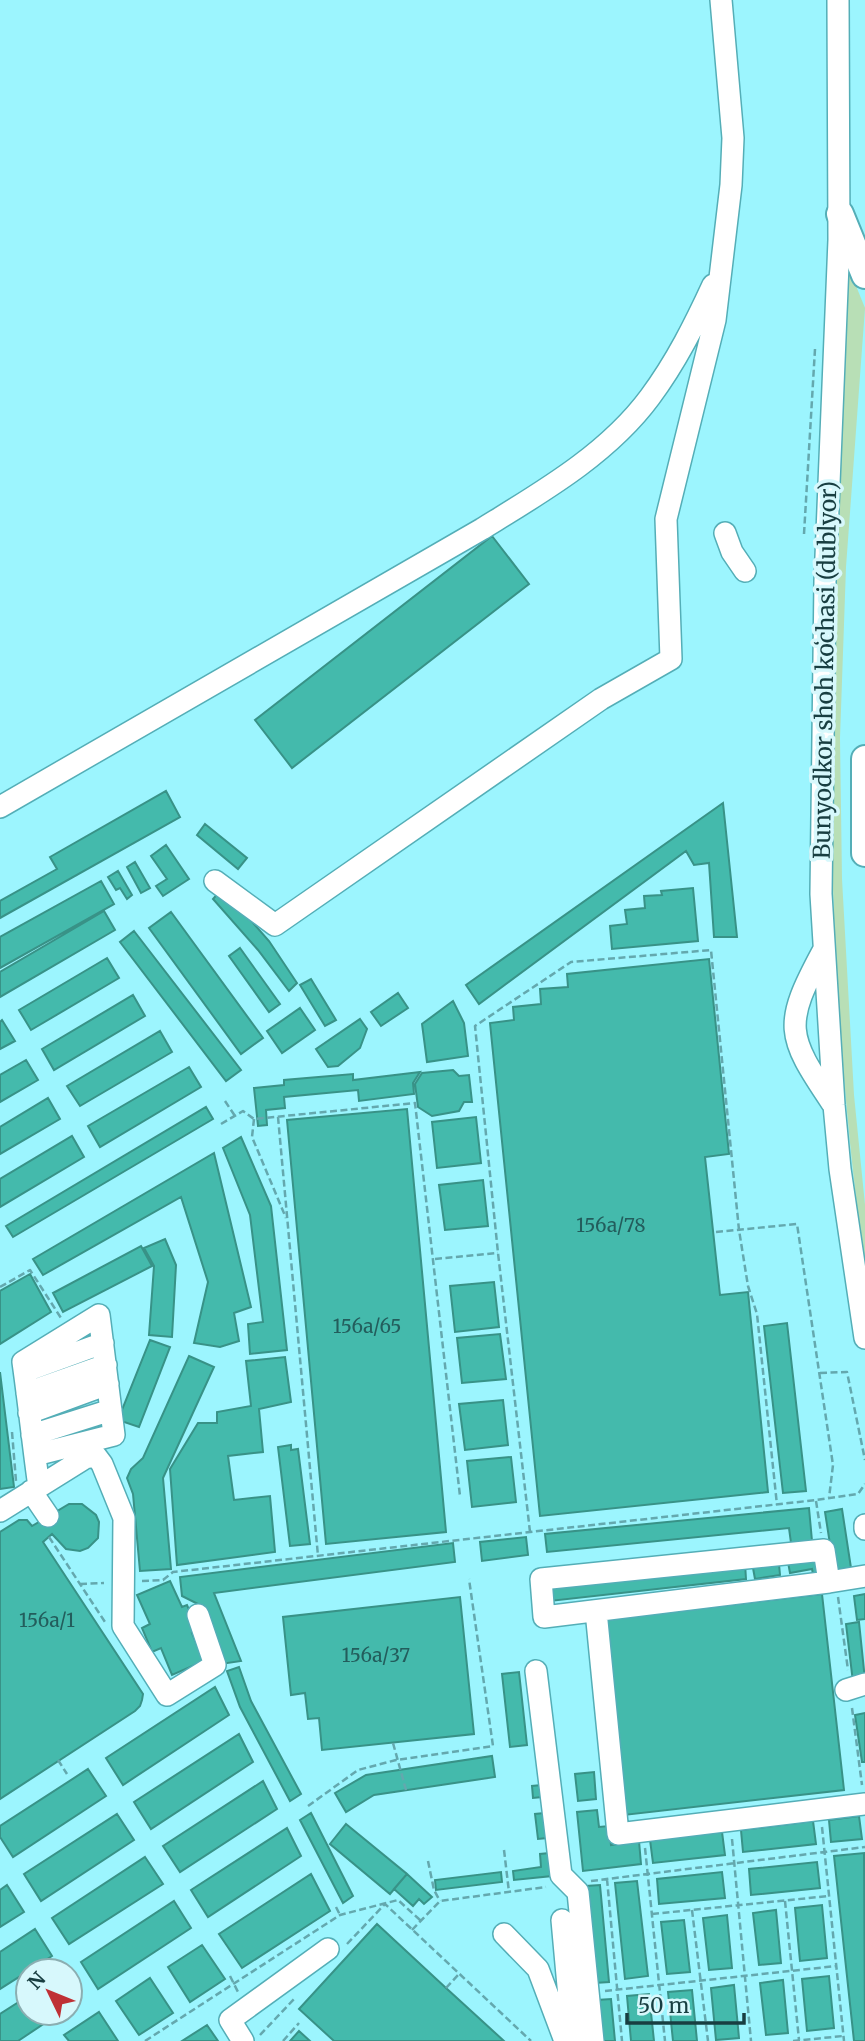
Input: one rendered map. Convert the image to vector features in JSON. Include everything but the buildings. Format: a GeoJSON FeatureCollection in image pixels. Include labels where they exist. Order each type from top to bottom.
{"type":"FeatureCollection","features":[{"type":"Feature","properties":{"kind":"main road"},"geometry":{"type":"LineString","coordinates":[[840,214],[865,275]]}},
{"type":"Feature","properties":{"kind":"main road"},"geometry":{"type":"LineString","coordinates":[[865,759],[865,853]]}},
{"type":"Feature","properties":{"kind":"street"},"geometry":{"type":"LineString","coordinates":[[215,881],[275,925],[601,699],[671,659],[666,519],[715,320],[731,185],[733,138],[721,0]]}},
{"type":"Feature","properties":{"kind":"street","name":"Bunyodkor shoh koʻchasi (dublyor)"},"geometry":{"type":"LineString","coordinates":[[838,0],[840,214],[825,581],[821,894],[840,1169],[865,1338]]}},
{"type":"Feature","properties":{"kind":"street"},"geometry":{"type":"LineString","coordinates":[[0,807],[547,489],[602,446],[649,397],[690,334],[720,271]]}},
{"type":"Feature","properties":{"kind":"street"},"geometry":{"type":"LineString","coordinates":[[725,533],[732,552],[745,571]]}},
{"type":"Feature","properties":{"kind":"street"},"geometry":{"type":"LineString","coordinates":[[824,950],[801,996],[794,1026],[802,1056],[834,1105]]}},
{"type":"Feature","properties":{"kind":"street"},"geometry":{"type":"LineString","coordinates":[[33,1445],[114,1435],[99,1315],[23,1362],[33,1445],[35,1489],[48,1517]]}},
{"type":"Feature","properties":{"kind":"street"},"geometry":{"type":"LineString","coordinates":[[27,1393],[107,1375]]}},
{"type":"Feature","properties":{"kind":"street"},"geometry":{"type":"LineString","coordinates":[[0,1511],[85,1458],[90,1456],[100,1459],[124,1518],[123,1626],[167,1695],[215,1665],[198,1615]]}},
{"type":"Feature","properties":{"kind":"street"},"geometry":{"type":"LineString","coordinates":[[828,1582],[824,1550],[541,1579],[544,1617],[828,1582],[865,1576]]}},
{"type":"Feature","properties":{"kind":"street"},"geometry":{"type":"LineString","coordinates":[[596,1611],[618,1834],[865,1804]]}},
{"type":"Feature","properties":{"kind":"street"},"geometry":{"type":"LineString","coordinates":[[536,1671],[561,1875],[578,1892],[593,2041]]}},
{"type":"Feature","properties":{"kind":"street"},"geometry":{"type":"LineString","coordinates":[[562,1920],[573,2041]]}},
{"type":"Feature","properties":{"kind":"street"},"geometry":{"type":"LineString","coordinates":[[504,1934],[538,1969],[565,2041]]}},
{"type":"Feature","properties":{"kind":"street"},"geometry":{"type":"LineString","coordinates":[[243,2041],[230,2020],[328,1949]]}},
{"type":"Feature","properties":{"kind":"path"},"geometry":{"type":"LineString","coordinates":[[804,534],[815,346]]}},
{"type":"Feature","properties":{"kind":"path"},"geometry":{"type":"LineString","coordinates":[[530,1532],[475,1026],[571,962],[711,950],[739,1230],[748,1286],[757,1314],[777,1505]]}},
{"type":"Feature","properties":{"kind":"path"},"geometry":{"type":"LineString","coordinates":[[225,1101],[235,1116]]}},
{"type":"Feature","properties":{"kind":"path"},"geometry":{"type":"LineString","coordinates":[[221,1125],[243,1111],[254,1119],[415,1103],[460,1496]]}},
{"type":"Feature","properties":{"kind":"path"},"geometry":{"type":"LineString","coordinates":[[278,1117],[318,1556]]}},
{"type":"Feature","properties":{"kind":"path"},"geometry":{"type":"LineString","coordinates":[[254,1119],[252,1137],[288,1221]]}},
{"type":"Feature","properties":{"kind":"path"},"geometry":{"type":"LineString","coordinates":[[716,1232],[797,1224],[834,1465],[829,1499]]}},
{"type":"Feature","properties":{"kind":"path"},"geometry":{"type":"LineString","coordinates":[[434,1259],[498,1253]]}},
{"type":"Feature","properties":{"kind":"path"},"geometry":{"type":"LineString","coordinates":[[0,1287],[30,1270],[62,1319]]}},
{"type":"Feature","properties":{"kind":"path"},"geometry":{"type":"LineString","coordinates":[[820,1373],[847,1372],[865,1461]]}},
{"type":"Feature","properties":{"kind":"path"},"geometry":{"type":"LineString","coordinates":[[163,1580],[173,1572],[829,1499],[858,1494],[865,1484]]}},
{"type":"Feature","properties":{"kind":"path"},"geometry":{"type":"LineString","coordinates":[[816,1500],[824,1550]]}},
{"type":"Feature","properties":{"kind":"path"},"geometry":{"type":"LineString","coordinates":[[308,1806],[358,1770],[396,1760],[493,1746],[470,1579]]}},
{"type":"Feature","properties":{"kind":"path"},"geometry":{"type":"LineString","coordinates":[[393,1743],[406,1790]]}},
{"type":"Feature","properties":{"kind":"path"},"geometry":{"type":"LineString","coordinates":[[58,1760],[67,1774]]}},
{"type":"Feature","properties":{"kind":"path"},"geometry":{"type":"LineString","coordinates":[[820,1810],[844,2041]]}},
{"type":"Feature","properties":{"kind":"path"},"geometry":{"type":"LineString","coordinates":[[730,1821],[751,2041]]}},
{"type":"Feature","properties":{"kind":"path"},"geometry":{"type":"LineString","coordinates":[[644,1831],[665,2041]]}},
{"type":"Feature","properties":{"kind":"path"},"geometry":{"type":"LineString","coordinates":[[412,1930],[440,1901],[865,1847]]}},
{"type":"Feature","properties":{"kind":"path"},"geometry":{"type":"LineString","coordinates":[[505,1850],[509,1892]]}},
{"type":"Feature","properties":{"kind":"path"},"geometry":{"type":"LineString","coordinates":[[428,1861],[434,1890],[440,1901]]}},
{"type":"Feature","properties":{"kind":"path"},"geometry":{"type":"LineString","coordinates":[[607,1879],[622,2041]]}},
{"type":"Feature","properties":{"kind":"path"},"geometry":{"type":"LineString","coordinates":[[652,1914],[829,1896]]}},
{"type":"Feature","properties":{"kind":"path"},"geometry":{"type":"LineString","coordinates":[[145,2041],[340,1915],[398,1900],[421,1921]]}},
{"type":"Feature","properties":{"kind":"path"},"geometry":{"type":"LineString","coordinates":[[785,1900],[799,2040]]}},
{"type":"Feature","properties":{"kind":"path"},"geometry":{"type":"LineString","coordinates":[[385,1904],[531,2041]]}},
{"type":"Feature","properties":{"kind":"path"},"geometry":{"type":"LineString","coordinates":[[336,1907],[340,1915]]}},
{"type":"Feature","properties":{"kind":"path"},"geometry":{"type":"LineString","coordinates":[[692,1910],[708,2041]]}},
{"type":"Feature","properties":{"kind":"path"},"geometry":{"type":"LineString","coordinates":[[588,1993],[836,1966]]}},
{"type":"Feature","properties":{"kind":"path"},"geometry":{"type":"LineString","coordinates":[[446,1988],[459,1974]]}},
{"type":"Feature","properties":{"kind":"path"},"geometry":{"type":"LineString","coordinates":[[230,1976],[234,1983]]}},
{"type":"Feature","properties":{"kind":"path"},"geometry":{"type":"LineString","coordinates":[[181,2008],[185,2015]]}},
{"type":"Feature","properties":{"kind":"path"},"geometry":{"type":"LineString","coordinates":[[283,2041],[299,2023]]}},
{"type":"Feature","properties":{"kind":"path"},"geometry":{"type":"LineString","coordinates":[[793,2041],[844,2036]]}},
{"type":"Feature","properties":{"kind":"green space"},"geometry":{"type":"Polygon","coordinates":[[[848,273],[852,276],[865,308],[846,567],[840,738],[842,879],[854,1095],[865,1205],[865,1268],[843,1070],[831,805],[834,623],[848,273]]]}}]}
